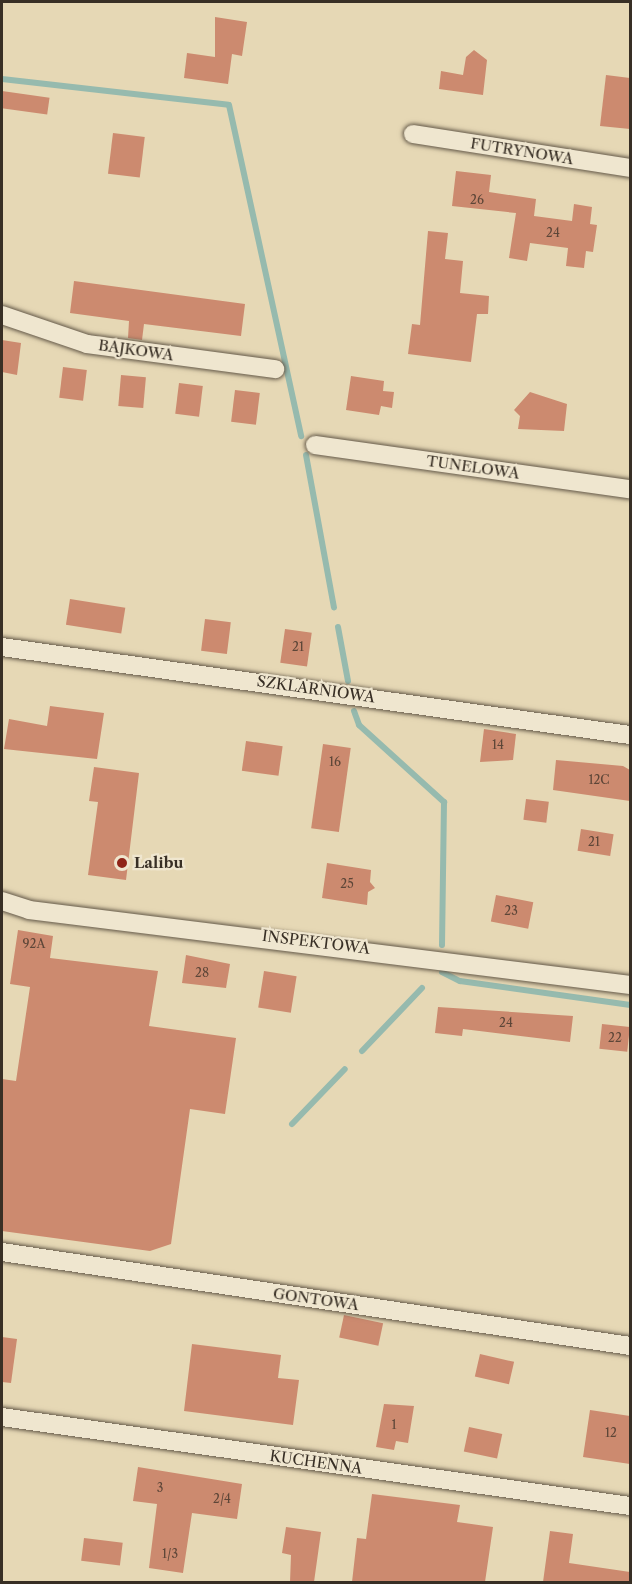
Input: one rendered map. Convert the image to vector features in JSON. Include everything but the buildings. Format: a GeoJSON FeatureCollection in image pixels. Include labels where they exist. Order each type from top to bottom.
{"type":"FeatureCollection","features":[{"type":"Feature","properties":{"kind":"street","name":"FUTRYNOWA"},"geometry":{"type":"LineString","coordinates":[[413,134],[630,168]]}},
{"type":"Feature","properties":{"kind":"street","name":"BAJKOWA"},"geometry":{"type":"LineString","coordinates":[[2,315],[87,344],[275,369]]}},
{"type":"Feature","properties":{"kind":"street","name":"TUNELOWA"},"geometry":{"type":"LineString","coordinates":[[315,445],[630,489]]}},
{"type":"Feature","properties":{"kind":"street","name":"SZKLARNIOWA"},"geometry":{"type":"LineString","coordinates":[[2,647],[630,735]]}},
{"type":"Feature","properties":{"kind":"street","name":"INSPEKTOWA"},"geometry":{"type":"LineString","coordinates":[[2,901],[29,910],[630,985]]}},
{"type":"Feature","properties":{"kind":"street","name":"GONTOWA"},"geometry":{"type":"LineString","coordinates":[[2,1252],[630,1346]]}},
{"type":"Feature","properties":{"kind":"street","name":"KUCHENNA"},"geometry":{"type":"LineString","coordinates":[[2,1417],[630,1506]]}},
{"type":"Feature","properties":{"kind":"waterway"},"geometry":{"type":"LineString","coordinates":[[2,79],[229,105],[301,436]]}},
{"type":"Feature","properties":{"kind":"waterway"},"geometry":{"type":"LineString","coordinates":[[306,455],[334,607]]}},
{"type":"Feature","properties":{"kind":"waterway"},"geometry":{"type":"LineString","coordinates":[[338,627],[348,681]]}},
{"type":"Feature","properties":{"kind":"waterway"},"geometry":{"type":"LineString","coordinates":[[354,711],[359,725],[444,802],[442,945]]}},
{"type":"Feature","properties":{"kind":"waterway"},"geometry":{"type":"LineString","coordinates":[[442,972],[460,981],[630,1005]]}},
{"type":"Feature","properties":{"kind":"waterway"},"geometry":{"type":"LineString","coordinates":[[362,1051],[422,988]]}},
{"type":"Feature","properties":{"kind":"waterway"},"geometry":{"type":"LineString","coordinates":[[292,1124],[345,1069]]}},
{"type":"Feature","properties":{"kind":"place","name":"Lalibu"},"geometry":{"type":"Point","coordinates":[122,863]}}]}
